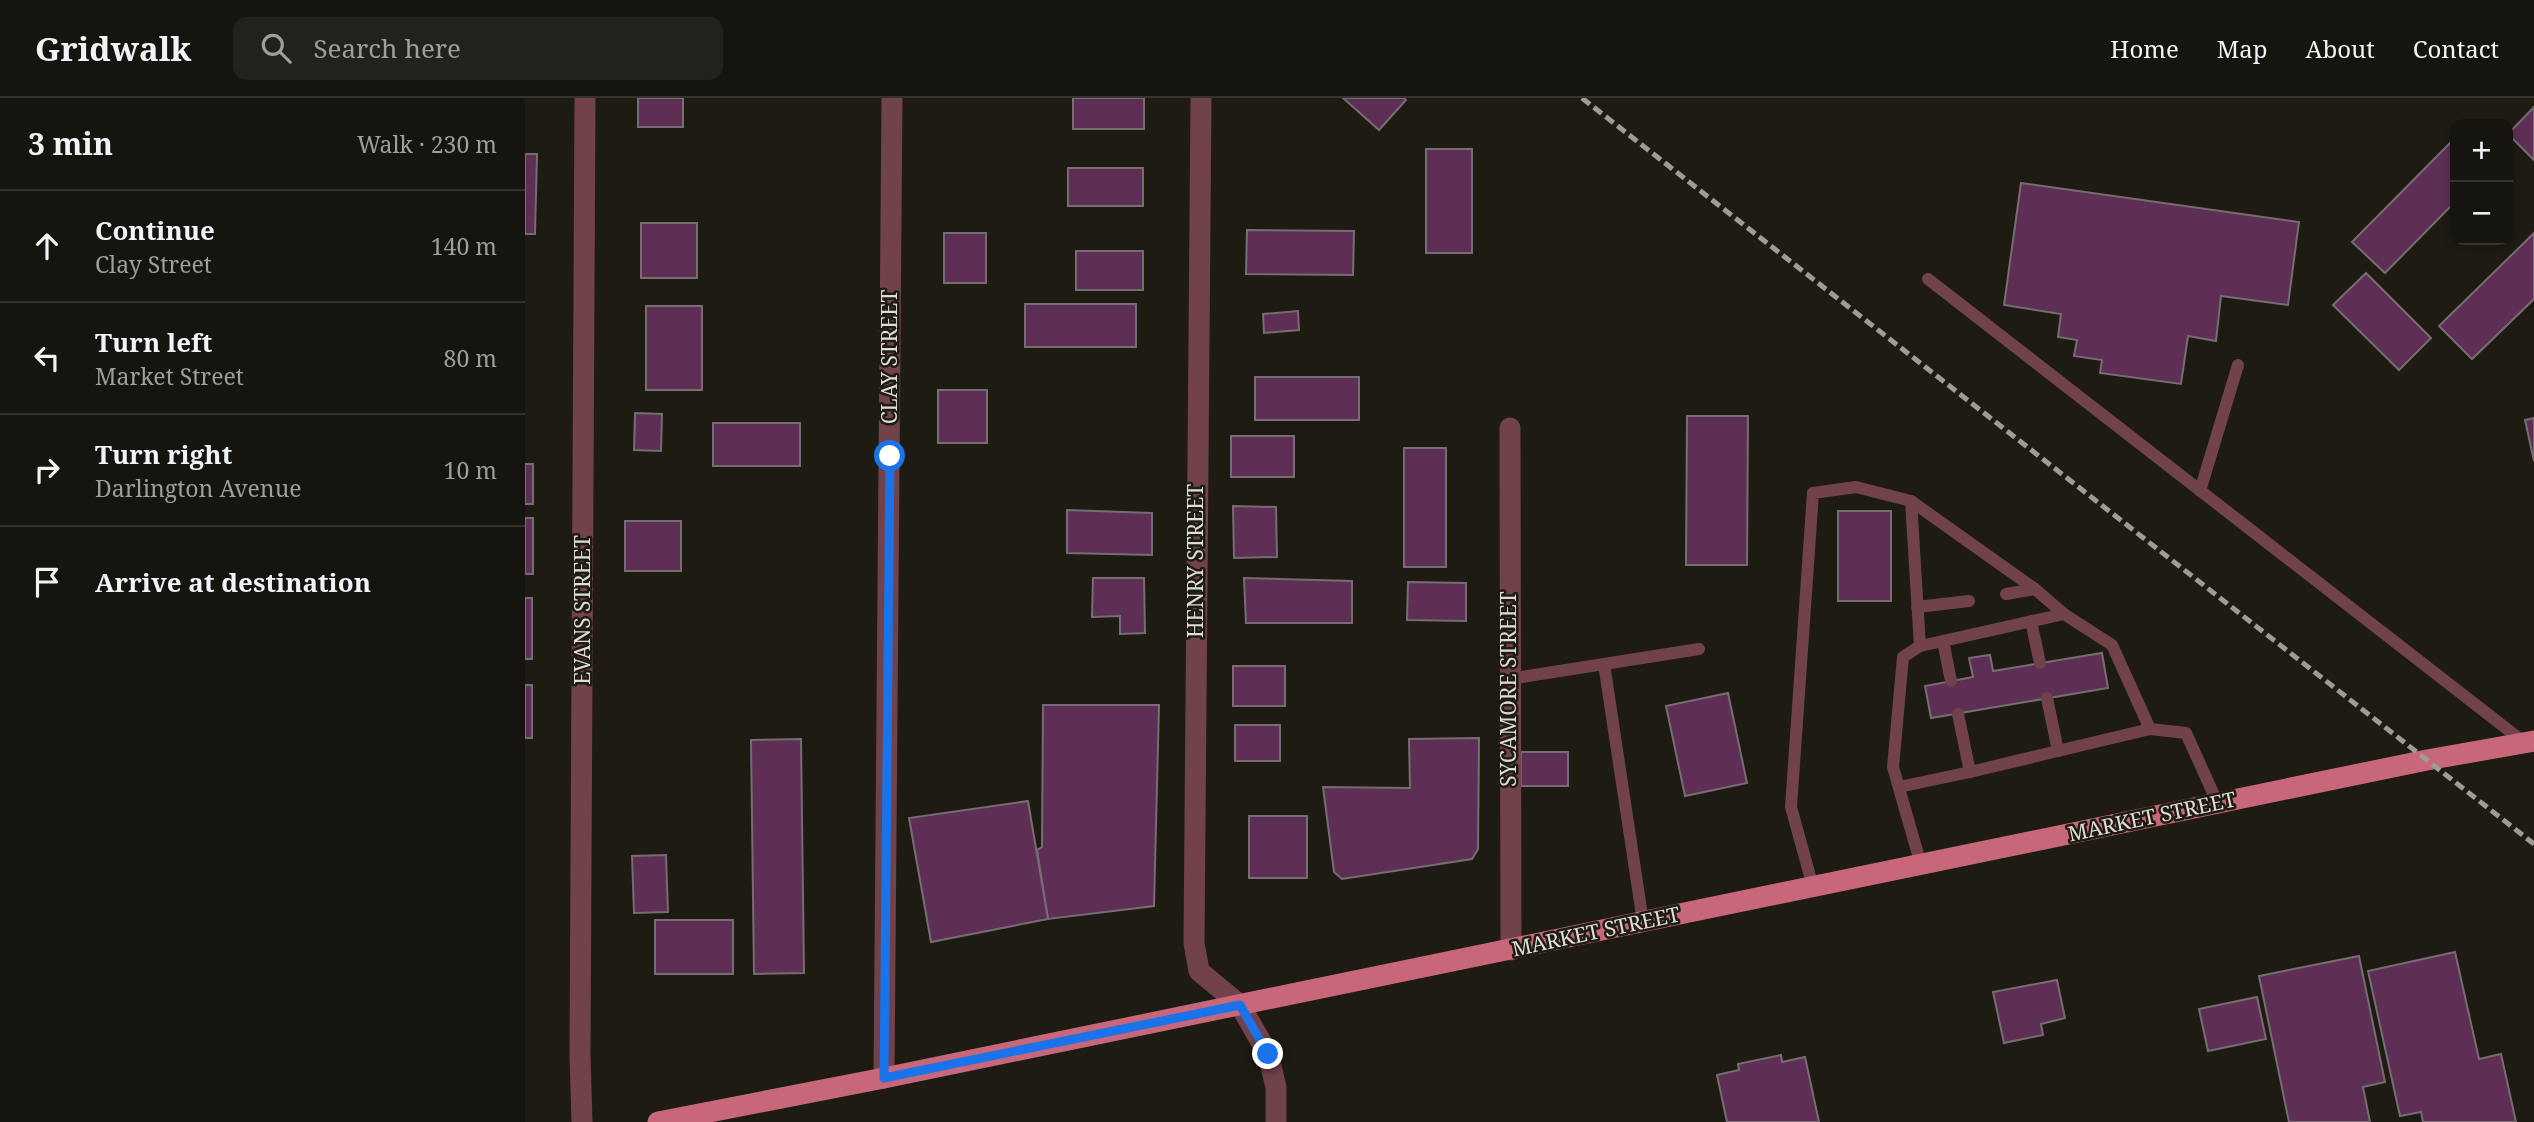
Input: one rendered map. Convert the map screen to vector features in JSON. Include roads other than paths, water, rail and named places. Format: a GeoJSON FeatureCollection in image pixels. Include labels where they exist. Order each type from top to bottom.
{"type":"FeatureCollection","features":[{"type":"Feature","properties":{"kind":"main road","name":"MARKET STREET"},"geometry":{"type":"LineString","coordinates":[[658,1122],[1511,950],[2427,760],[2530,742]]}},
{"type":"Feature","properties":{"kind":"street","name":"EVANS STREET"},"geometry":{"type":"LineString","coordinates":[[582,1122],[580,1027],[585,98]]}},
{"type":"Feature","properties":{"kind":"street","name":"CLAY STREET"},"geometry":{"type":"LineString","coordinates":[[884,1078],[893,98]]}},
{"type":"Feature","properties":{"kind":"street","name":"HENRY STREET"},"geometry":{"type":"LineString","coordinates":[[1201,98],[1194,943],[1199,971],[1240,1005]]}},
{"type":"Feature","properties":{"kind":"street","name":"SYCAMORE STREET"},"geometry":{"type":"LineString","coordinates":[[1510,428],[1511,950]]}},
{"type":"Feature","properties":{"kind":"street"},"geometry":{"type":"LineString","coordinates":[[1240,1005],[1268,1054],[1276,1087],[1276,1122]]}},
{"type":"Feature","properties":{"kind":"lane"},"geometry":{"type":"LineString","coordinates":[[1928,279],[2200,491],[2530,742]]}},
{"type":"Feature","properties":{"kind":"lane"},"geometry":{"type":"LineString","coordinates":[[2200,491],[2238,365]]}},
{"type":"Feature","properties":{"kind":"lane"},"geometry":{"type":"LineString","coordinates":[[1813,887],[1791,807],[1813,493],[1856,487],[1911,501],[2035,589],[2064,614],[2112,645],[2150,729]]}},
{"type":"Feature","properties":{"kind":"lane"},"geometry":{"type":"LineString","coordinates":[[1911,501],[1920,646]]}},
{"type":"Feature","properties":{"kind":"lane"},"geometry":{"type":"LineString","coordinates":[[2006,594],[2035,589]]}},
{"type":"Feature","properties":{"kind":"lane"},"geometry":{"type":"LineString","coordinates":[[1917,607],[1969,601]]}},
{"type":"Feature","properties":{"kind":"lane"},"geometry":{"type":"LineString","coordinates":[[1921,865],[1893,767],[1903,657],[1920,646],[2064,614]]}},
{"type":"Feature","properties":{"kind":"lane"},"geometry":{"type":"LineString","coordinates":[[2031,621],[2040,663]]}},
{"type":"Feature","properties":{"kind":"lane"},"geometry":{"type":"LineString","coordinates":[[1943,641],[1951,681]]}},
{"type":"Feature","properties":{"kind":"lane"},"geometry":{"type":"LineString","coordinates":[[1509,679],[1699,649]]}},
{"type":"Feature","properties":{"kind":"lane"},"geometry":{"type":"LineString","coordinates":[[1604,664],[1643,922]]}},
{"type":"Feature","properties":{"kind":"lane"},"geometry":{"type":"LineString","coordinates":[[2047,698],[2058,751]]}},
{"type":"Feature","properties":{"kind":"lane"},"geometry":{"type":"LineString","coordinates":[[1958,714],[1970,772]]}},
{"type":"Feature","properties":{"kind":"lane"},"geometry":{"type":"LineString","coordinates":[[1899,787],[2150,729],[2186,733],[2218,804]]}},
{"type":"Feature","properties":{"kind":"railway"},"geometry":{"type":"LineString","coordinates":[[1582,98],[2534,844]]}}]}
